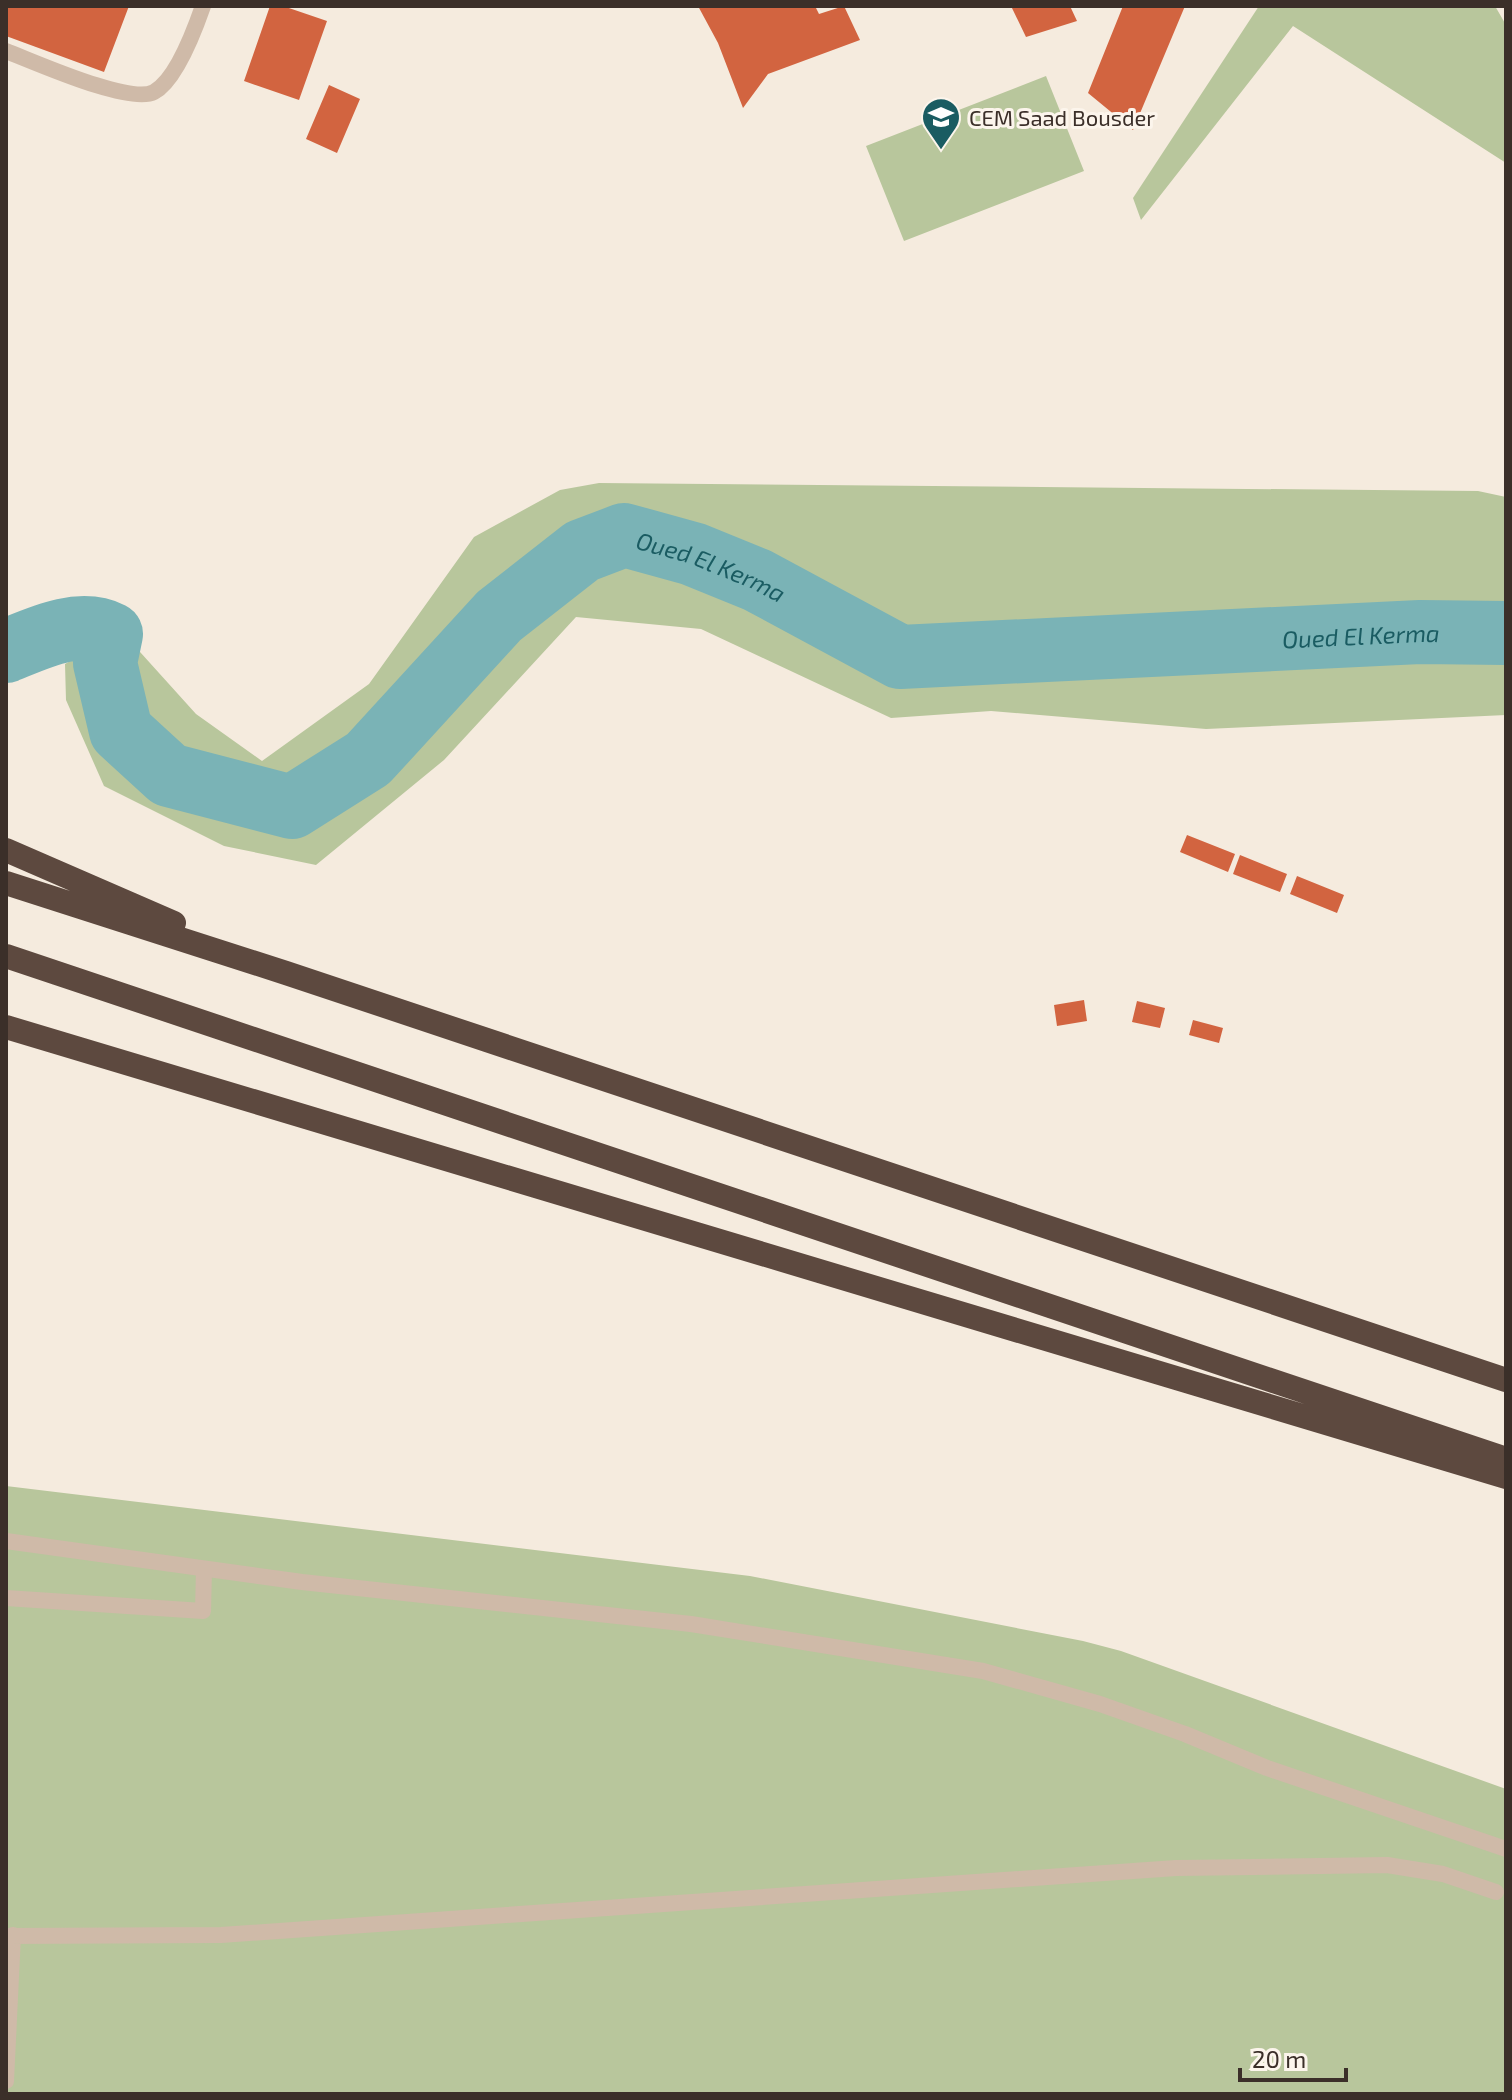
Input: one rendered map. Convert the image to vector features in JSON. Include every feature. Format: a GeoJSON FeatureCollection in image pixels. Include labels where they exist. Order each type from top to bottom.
{"type":"FeatureCollection","features":[{"type":"Feature","properties":{"kind":"highway"},"geometry":{"type":"LineString","coordinates":[[6,850],[286,973]]}},
{"type":"Feature","properties":{"kind":"highway"},"geometry":{"type":"LineString","coordinates":[[6,883],[286,973],[1506,1380]]}},
{"type":"Feature","properties":{"kind":"highway"},"geometry":{"type":"LineString","coordinates":[[6,956],[1506,1459]]}},
{"type":"Feature","properties":{"kind":"highway"},"geometry":{"type":"LineString","coordinates":[[6,1027],[1506,1477]]}},
{"type":"Feature","properties":{"kind":"lane"},"geometry":{"type":"LineString","coordinates":[[6,51],[121,94],[143,95],[155,91],[169,79],[203,6]]}},
{"type":"Feature","properties":{"kind":"lane"},"geometry":{"type":"LineString","coordinates":[[6,1541],[317,1584],[691,1624],[983,1671],[1100,1704],[1185,1734],[1267,1768],[1506,1849]]}},
{"type":"Feature","properties":{"kind":"lane"},"geometry":{"type":"LineString","coordinates":[[6,1598],[203,1611],[204,1569]]}},
{"type":"Feature","properties":{"kind":"lane"},"geometry":{"type":"LineString","coordinates":[[6,2081],[10,1936],[221,1935],[1176,1868],[1387,1865],[1443,1874],[1496,1892]]}},
{"type":"Feature","properties":{"kind":"green space"},"geometry":{"type":"Polygon","coordinates":[[[1259,6],[1495,6],[1506,25],[1506,163],[1293,26],[1141,220],[1133,198],[1259,6]]]}},
{"type":"Feature","properties":{"kind":"green space"},"geometry":{"type":"Polygon","coordinates":[[[1046,76],[1084,171],[904,241],[866,146],[1046,76]]]}},
{"type":"Feature","properties":{"kind":"green space"},"geometry":{"type":"Polygon","coordinates":[[[599,483],[1478,491],[1506,497],[1506,715],[1206,729],[991,711],[891,718],[701,629],[576,617],[444,760],[316,865],[224,846],[104,786],[66,700],[65,664],[122,632],[196,714],[262,761],[369,684],[474,537],[560,490],[599,483]]]}},
{"type":"Feature","properties":{"kind":"green space"},"geometry":{"type":"Polygon","coordinates":[[[6,1486],[750,1576],[1083,1641],[1121,1651],[1506,1789],[1506,2094],[6,2094],[6,1486]]]}},
{"type":"Feature","properties":{"kind":"building"},"geometry":{"type":"Polygon","coordinates":[[[6,6],[129,6],[104,72],[6,36],[6,6]]]}},
{"type":"Feature","properties":{"kind":"building"},"geometry":{"type":"Polygon","coordinates":[[[270,6],[283,6],[327,21],[299,100],[244,81],[270,6]]]}},
{"type":"Feature","properties":{"kind":"building"},"geometry":{"type":"Polygon","coordinates":[[[698,6],[815,6],[819,14],[844,6],[860,40],[768,74],[743,108],[718,43],[698,6]]]}},
{"type":"Feature","properties":{"kind":"building"},"geometry":{"type":"Polygon","coordinates":[[[1011,6],[1070,6],[1077,21],[1026,37],[1011,6]]]}},
{"type":"Feature","properties":{"kind":"building"},"geometry":{"type":"Polygon","coordinates":[[[1123,6],[1185,6],[1133,130],[1088,93],[1123,6]]]}},
{"type":"Feature","properties":{"kind":"building"},"geometry":{"type":"Polygon","coordinates":[[[329,85],[360,99],[337,153],[306,139],[329,85]]]}},
{"type":"Feature","properties":{"kind":"building"},"geometry":{"type":"Polygon","coordinates":[[[1187,835],[1235,854],[1228,872],[1180,852],[1187,835]]]}},
{"type":"Feature","properties":{"kind":"building"},"geometry":{"type":"Polygon","coordinates":[[[1240,855],[1287,874],[1280,892],[1233,874],[1240,855]]]}},
{"type":"Feature","properties":{"kind":"building"},"geometry":{"type":"Polygon","coordinates":[[[1297,876],[1344,895],[1337,913],[1290,894],[1297,876]]]}},
{"type":"Feature","properties":{"kind":"building"},"geometry":{"type":"Polygon","coordinates":[[[1084,1000],[1087,1021],[1057,1026],[1054,1005],[1084,1000]]]}},
{"type":"Feature","properties":{"kind":"building"},"geometry":{"type":"Polygon","coordinates":[[[1137,1001],[1165,1008],[1160,1028],[1132,1022],[1137,1001]]]}},
{"type":"Feature","properties":{"kind":"building"},"geometry":{"type":"Polygon","coordinates":[[[1193,1020],[1223,1028],[1219,1043],[1189,1035],[1193,1020]]]}},
{"type":"Feature","properties":{"kind":"waterway","name":"Oued El Kerma"},"geometry":{"type":"LineString","coordinates":[[6,651],[72,629],[86,628],[111,634],[105,663],[121,731],[169,775],[292,807],[368,759],[499,616],[582,551],[624,535],[693,554],[757,580],[900,657],[1420,632],[1506,633]]}},
{"type":"Feature","properties":{"kind":"place","name":"CEM Saad Bousder"},"geometry":{"type":"Point","coordinates":[941,151]}}]}
